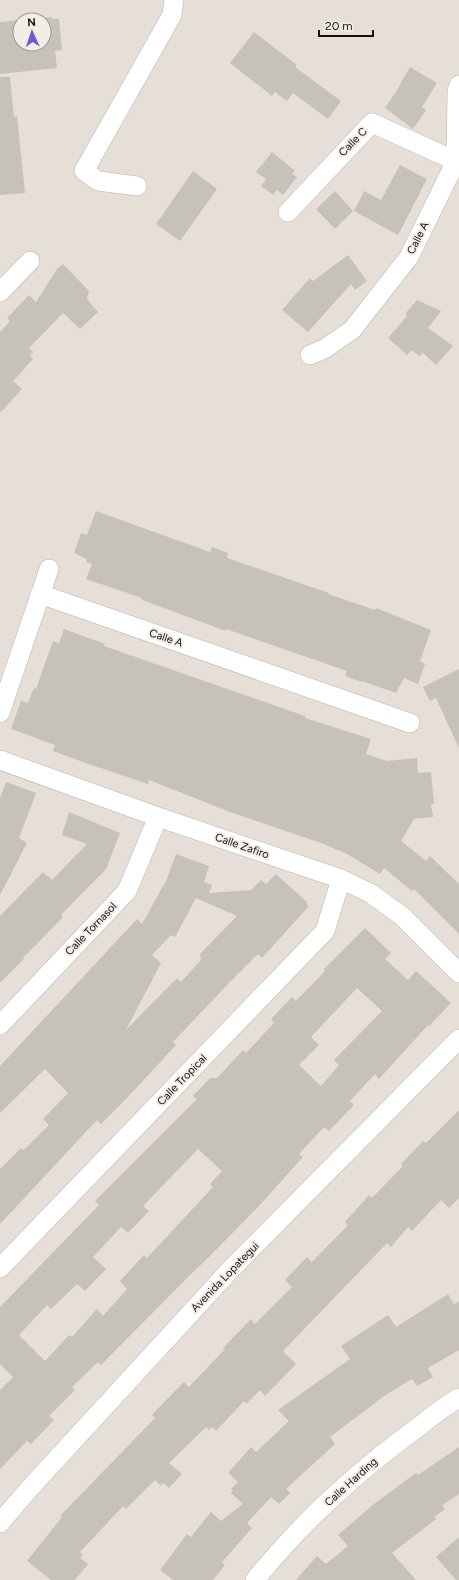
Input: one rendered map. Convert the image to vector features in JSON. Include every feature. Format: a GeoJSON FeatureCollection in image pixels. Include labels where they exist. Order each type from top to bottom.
{"type":"FeatureCollection","features":[{"type":"Feature","properties":{"kind":"street"},"geometry":{"type":"LineString","coordinates":[[137,186],[98,181],[84,171],[172,15],[174,0]]}},
{"type":"Feature","properties":{"kind":"street","name":"Calle A"},"geometry":{"type":"LineString","coordinates":[[310,356],[324,349],[352,330],[409,257],[456,161],[457,91],[459,85]]}},
{"type":"Feature","properties":{"kind":"street","name":"Calle C"},"geometry":{"type":"LineString","coordinates":[[288,212],[372,123],[456,161]]}},
{"type":"Feature","properties":{"kind":"street"},"geometry":{"type":"LineString","coordinates":[[0,292],[30,260]]}},
{"type":"Feature","properties":{"kind":"street"},"geometry":{"type":"LineString","coordinates":[[0,713],[49,569]]}},
{"type":"Feature","properties":{"kind":"street","name":"Calle A"},"geometry":{"type":"LineString","coordinates":[[40,594],[410,723]]}},
{"type":"Feature","properties":{"kind":"street","name":"Calle Zafiro"},"geometry":{"type":"LineString","coordinates":[[0,760],[158,817],[341,879],[370,893],[402,916],[459,973]]}},
{"type":"Feature","properties":{"kind":"street","name":"Calle Tornasol"},"geometry":{"type":"LineString","coordinates":[[0,1025],[127,891],[158,817]]}},
{"type":"Feature","properties":{"kind":"street","name":"Calle Tropical"},"geometry":{"type":"LineString","coordinates":[[0,1268],[325,931],[341,879]]}},
{"type":"Feature","properties":{"kind":"street","name":"Avenida Lopategui"},"geometry":{"type":"LineString","coordinates":[[0,1523],[29,1489],[231,1269],[459,1039]]}},
{"type":"Feature","properties":{"kind":"street","name":"Calle Harding"},"geometry":{"type":"LineString","coordinates":[[255,1580],[299,1532],[345,1487],[391,1447],[459,1398]]}},
{"type":"Feature","properties":{"kind":"building"},"geometry":{"type":"Polygon","coordinates":[[[52,19],[59,19],[62,50],[55,51],[57,68],[0,74],[0,22],[12,21],[12,52],[52,52],[52,19]]]}},
{"type":"Feature","properties":{"kind":"building"},"geometry":{"type":"Polygon","coordinates":[[[254,32],[297,65],[295,67],[341,101],[328,119],[293,93],[287,101],[275,92],[272,96],[230,63],[254,32]]]}},
{"type":"Feature","properties":{"kind":"building"},"geometry":{"type":"Polygon","coordinates":[[[410,67],[437,83],[422,107],[426,110],[413,129],[385,108],[410,67]]]}},
{"type":"Feature","properties":{"kind":"building"},"geometry":{"type":"Polygon","coordinates":[[[0,77],[10,77],[14,117],[17,116],[25,193],[0,195],[0,77]]]}},
{"type":"Feature","properties":{"kind":"building"},"geometry":{"type":"Polygon","coordinates":[[[272,152],[295,171],[292,174],[297,177],[283,195],[277,190],[273,195],[261,186],[266,179],[256,172],[272,152]]]}},
{"type":"Feature","properties":{"kind":"building"},"geometry":{"type":"Polygon","coordinates":[[[400,165],[427,179],[398,235],[354,211],[364,191],[381,200],[400,165]]]}},
{"type":"Feature","properties":{"kind":"building"},"geometry":{"type":"Polygon","coordinates":[[[193,171],[217,189],[180,241],[156,224],[193,171]]]}},
{"type":"Feature","properties":{"kind":"building"},"geometry":{"type":"Polygon","coordinates":[[[335,191],[353,211],[335,229],[316,209],[335,191]]]}},
{"type":"Feature","properties":{"kind":"building"},"geometry":{"type":"Polygon","coordinates":[[[348,255],[367,281],[355,290],[351,284],[308,332],[282,310],[310,278],[313,281],[348,255]]]}},
{"type":"Feature","properties":{"kind":"building"},"geometry":{"type":"Polygon","coordinates":[[[63,264],[89,291],[87,299],[98,312],[80,329],[63,313],[29,348],[33,352],[30,355],[33,359],[13,381],[22,389],[0,413],[0,332],[10,321],[7,318],[29,295],[36,302],[57,269],[63,264]]]}},
{"type":"Feature","properties":{"kind":"building"},"geometry":{"type":"Polygon","coordinates":[[[417,300],[441,311],[428,328],[453,346],[436,365],[423,353],[419,356],[412,350],[407,355],[388,338],[407,316],[405,314],[417,300]]]}},
{"type":"Feature","properties":{"kind":"building"},"geometry":{"type":"Polygon","coordinates":[[[96,511],[210,552],[212,547],[228,553],[227,558],[375,610],[376,608],[431,630],[420,661],[425,664],[418,684],[404,678],[396,693],[362,681],[361,682],[345,676],[347,671],[226,629],[225,631],[142,600],[142,598],[86,579],[92,564],[86,562],[87,559],[74,553],[81,533],[87,535],[96,511]]]}},
{"type":"Feature","properties":{"kind":"building"},"geometry":{"type":"Polygon","coordinates":[[[64,629],[105,644],[104,646],[305,716],[305,718],[371,739],[366,754],[387,761],[417,758],[418,773],[431,772],[434,804],[431,804],[433,817],[414,819],[401,841],[426,861],[430,856],[459,884],[459,934],[414,889],[412,891],[384,868],[380,874],[347,854],[321,843],[230,812],[149,780],[148,784],[53,751],[55,745],[11,729],[21,701],[28,703],[34,688],[36,689],[53,641],[59,643],[64,629]]]}},
{"type":"Feature","properties":{"kind":"building"},"geometry":{"type":"Polygon","coordinates":[[[459,669],[459,748],[436,698],[430,701],[423,687],[459,669]]]}},
{"type":"Feature","properties":{"kind":"building"},"geometry":{"type":"Polygon","coordinates":[[[6,782],[36,793],[19,838],[27,843],[0,895],[0,798],[6,782]]]}},
{"type":"Feature","properties":{"kind":"building"},"geometry":{"type":"Polygon","coordinates":[[[69,812],[120,833],[106,869],[61,915],[63,917],[0,983],[0,916],[43,872],[52,880],[87,844],[62,835],[69,812]]]}},
{"type":"Feature","properties":{"kind":"building"},"geometry":{"type":"Polygon","coordinates":[[[176,854],[209,866],[204,882],[212,885],[209,893],[251,890],[261,880],[266,884],[276,874],[308,903],[306,904],[309,906],[262,958],[258,954],[227,985],[173,1042],[176,1045],[126,1099],[101,1124],[97,1120],[0,1224],[0,1169],[21,1148],[24,1150],[49,1125],[43,1119],[68,1093],[45,1069],[0,1113],[0,1066],[137,919],[142,924],[167,879],[176,854]],[[196,898],[175,937],[171,935],[152,955],[161,963],[126,1030],[177,978],[181,982],[201,960],[200,954],[237,916],[196,898]]]}},
{"type":"Feature","properties":{"kind":"building"},"geometry":{"type":"Polygon","coordinates":[[[365,928],[391,953],[385,959],[408,980],[416,971],[451,1003],[429,1026],[428,1025],[379,1079],[375,1074],[350,1101],[354,1105],[329,1131],[324,1127],[299,1154],[303,1157],[258,1207],[208,1258],[101,1365],[98,1362],[72,1387],[75,1390],[49,1416],[54,1420],[31,1444],[27,1441],[0,1469],[0,1390],[13,1377],[0,1364],[0,1307],[99,1205],[95,1201],[197,1099],[193,1096],[210,1078],[217,1078],[243,1050],[246,1053],[274,1023],[271,1019],[292,997],[296,1001],[325,971],[324,969],[365,928]],[[357,988],[311,1037],[319,1045],[299,1065],[321,1086],[339,1065],[334,1060],[382,1011],[357,988]],[[198,1149],[143,1206],[149,1211],[128,1233],[121,1227],[93,1257],[106,1269],[85,1291],[77,1284],[51,1309],[47,1305],[19,1335],[45,1361],[69,1335],[72,1337],[97,1309],[103,1316],[127,1289],[120,1281],[144,1255],[147,1258],[213,1187],[210,1184],[222,1171],[198,1149]]]}},
{"type":"Feature","properties":{"kind":"building"},"geometry":{"type":"Polygon","coordinates":[[[459,1110],[459,1198],[449,1208],[441,1200],[412,1231],[408,1227],[391,1247],[387,1243],[283,1351],[296,1364],[265,1396],[260,1390],[246,1404],[244,1401],[216,1431],[212,1427],[209,1430],[206,1427],[169,1463],[182,1474],[169,1488],[163,1483],[161,1486],[155,1480],[126,1509],[123,1506],[80,1552],[83,1555],[80,1558],[88,1564],[75,1580],[51,1580],[27,1561],[62,1517],[60,1516],[155,1418],[152,1415],[172,1394],[184,1382],[189,1387],[251,1319],[255,1324],[292,1287],[285,1280],[307,1257],[312,1262],[348,1225],[345,1222],[369,1195],[372,1198],[403,1166],[401,1164],[423,1141],[426,1143],[459,1110]]]}},
{"type":"Feature","properties":{"kind":"building"},"geometry":{"type":"Polygon","coordinates":[[[448,1294],[454,1304],[459,1301],[459,1350],[428,1368],[433,1377],[417,1386],[412,1379],[387,1394],[330,1437],[335,1444],[286,1489],[290,1493],[279,1504],[271,1497],[247,1523],[252,1528],[222,1562],[225,1565],[213,1580],[173,1580],[160,1570],[187,1534],[191,1537],[211,1512],[221,1521],[243,1504],[231,1493],[233,1490],[231,1489],[238,1482],[228,1473],[251,1447],[256,1452],[289,1421],[278,1410],[350,1359],[341,1346],[388,1315],[396,1327],[448,1294]]]}},
{"type":"Feature","properties":{"kind":"building"},"geometry":{"type":"Polygon","coordinates":[[[459,1447],[459,1494],[442,1505],[445,1509],[434,1517],[436,1519],[392,1553],[416,1580],[296,1580],[317,1556],[326,1564],[348,1546],[338,1535],[374,1504],[416,1473],[418,1475],[459,1447]]]}},
{"type":"Feature","properties":{"kind":"building"},"geometry":{"type":"Polygon","coordinates":[[[459,1537],[459,1580],[456,1580],[436,1557],[459,1537]]]}}]}
